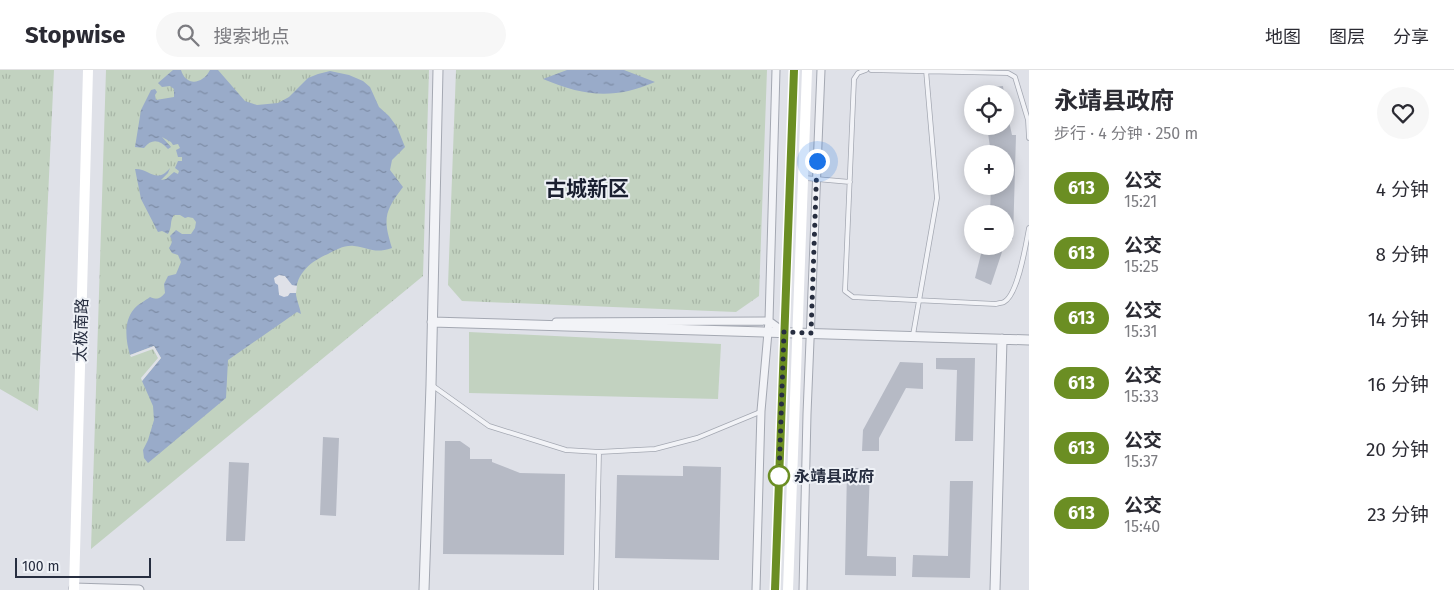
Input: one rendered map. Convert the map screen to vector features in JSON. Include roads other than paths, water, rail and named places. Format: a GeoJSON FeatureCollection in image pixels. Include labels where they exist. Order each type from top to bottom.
{"type":"FeatureCollection","features":[{"type":"Feature","properties":{"kind":"main road","name":"太极南路"},"geometry":{"type":"LineString","coordinates":[[74,589],[88,70]]}},
{"type":"Feature","properties":{"kind":"main road"},"geometry":{"type":"LineString","coordinates":[[775,590],[794,70]]}},
{"type":"Feature","properties":{"kind":"main road"},"geometry":{"type":"LineString","coordinates":[[788,590],[807,70]]}},
{"type":"Feature","properties":{"kind":"street"},"geometry":{"type":"LineString","coordinates":[[424,590],[438,70]]}},
{"type":"Feature","properties":{"kind":"street"},"geometry":{"type":"LineString","coordinates":[[756,590],[761,411],[769,321],[776,70]]}},
{"type":"Feature","properties":{"kind":"street"},"geometry":{"type":"LineString","coordinates":[[803,590],[807,414],[821,70]]}},
{"type":"Feature","properties":{"kind":"street"},"geometry":{"type":"LineString","coordinates":[[432,322],[769,321],[784,332]]}},
{"type":"Feature","properties":{"kind":"street"},"geometry":{"type":"LineString","coordinates":[[432,322],[1029,340]]}},
{"type":"Feature","properties":{"kind":"street"},"geometry":{"type":"LineString","coordinates":[[995,590],[1002,339]]}},
{"type":"Feature","properties":{"kind":"street"},"geometry":{"type":"LineString","coordinates":[[74,589],[139,590]]}},
{"type":"Feature","properties":{"kind":"lane"},"geometry":{"type":"LineString","coordinates":[[866,70],[858,73],[854,79],[846,291],[853,296],[996,304],[1005,302],[1012,293],[1023,262],[1029,228]]}},
{"type":"Feature","properties":{"kind":"lane"},"geometry":{"type":"LineString","coordinates":[[871,70],[1008,73],[1016,77],[1028,120],[1029,138]]}},
{"type":"Feature","properties":{"kind":"lane"},"geometry":{"type":"LineString","coordinates":[[912,337],[937,198],[926,71]]}},
{"type":"Feature","properties":{"kind":"lane"},"geometry":{"type":"LineString","coordinates":[[803,178],[850,182]]}},
{"type":"Feature","properties":{"kind":"lane"},"geometry":{"type":"LineString","coordinates":[[431,385],[489,426],[566,450],[599,452],[655,449],[697,438],[761,411]]}},
{"type":"Feature","properties":{"kind":"lane"},"geometry":{"type":"LineString","coordinates":[[596,590],[599,452]]}},
{"type":"Feature","properties":{"kind":"water"},"geometry":{"type":"Polygon","coordinates":[[[173,70],[181,70],[187,79],[195,82],[207,75],[210,70],[218,70],[245,101],[257,105],[278,103],[289,97],[308,78],[330,71],[349,75],[363,81],[370,87],[379,107],[397,127],[405,147],[392,160],[390,170],[403,187],[392,203],[387,216],[387,230],[392,248],[376,251],[347,246],[316,260],[305,269],[296,287],[301,314],[297,312],[228,360],[226,398],[148,463],[144,458],[143,450],[154,420],[153,406],[142,381],[161,358],[154,346],[130,355],[127,344],[128,320],[136,307],[150,297],[157,299],[165,293],[164,284],[168,276],[176,274],[181,262],[178,255],[172,253],[169,248],[172,242],[170,236],[176,230],[182,234],[191,234],[196,222],[193,218],[174,215],[168,234],[162,231],[158,232],[141,199],[135,169],[140,169],[156,176],[165,173],[170,168],[161,180],[166,179],[174,172],[178,174],[179,171],[175,168],[178,161],[182,161],[182,157],[178,157],[176,150],[180,148],[178,144],[173,145],[162,137],[171,147],[168,149],[156,141],[144,148],[135,147],[141,110],[151,90],[155,89],[157,92],[155,95],[156,100],[174,97],[174,89],[170,86],[162,87],[158,83],[173,70]]]}},
{"type":"Feature","properties":{"kind":"water"},"geometry":{"type":"Polygon","coordinates":[[[567,70],[624,70],[655,82],[626,92],[599,94],[572,89],[543,79],[567,70]]]}},
{"type":"Feature","properties":{"kind":"place","name":"永靖县政府"},"geometry":{"type":"Point","coordinates":[779,476]}},
{"type":"Feature","properties":{"kind":"district","name":"古城新区"},"geometry":{"type":"Point","coordinates":[587,189]}}]}
